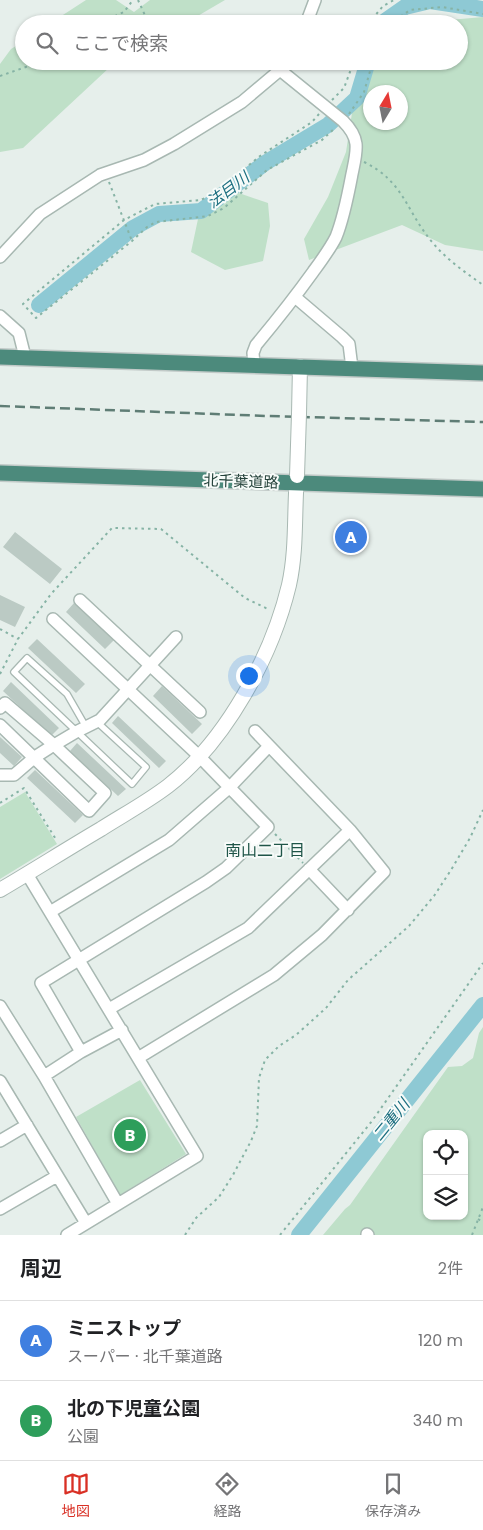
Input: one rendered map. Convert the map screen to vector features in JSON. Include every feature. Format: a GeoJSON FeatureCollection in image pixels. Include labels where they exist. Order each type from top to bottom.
{"type":"FeatureCollection","features":[{"type":"Feature","properties":{"kind":"highway"},"geometry":{"type":"LineString","coordinates":[[0,357],[254,365],[300,371],[352,368],[483,373]]}},
{"type":"Feature","properties":{"kind":"highway","name":"北千葉道路"},"geometry":{"type":"LineString","coordinates":[[0,473],[297,480],[483,489]]}},
{"type":"Feature","properties":{"kind":"street"},"geometry":{"type":"LineString","coordinates":[[309,15],[315,0]]}},
{"type":"Feature","properties":{"kind":"street"},"geometry":{"type":"LineString","coordinates":[[0,257],[40,214],[105,173],[144,160],[174,144],[242,102],[278,70]]}},
{"type":"Feature","properties":{"kind":"street"},"geometry":{"type":"LineString","coordinates":[[254,365],[256,345],[295,298],[335,238],[348,196],[355,157],[356,137],[343,121],[286,70]]}},
{"type":"Feature","properties":{"kind":"street"},"geometry":{"type":"LineString","coordinates":[[295,298],[342,336],[348,344],[352,368]]}},
{"type":"Feature","properties":{"kind":"street"},"geometry":{"type":"LineString","coordinates":[[0,316],[19,333],[25,357]]}},
{"type":"Feature","properties":{"kind":"street"},"geometry":{"type":"LineString","coordinates":[[0,890],[168,786],[199,756],[248,690],[280,614],[289,584],[295,546],[300,371]]}},
{"type":"Feature","properties":{"kind":"street"},"geometry":{"type":"LineString","coordinates":[[80,600],[200,712]]}},
{"type":"Feature","properties":{"kind":"street"},"geometry":{"type":"LineString","coordinates":[[54,619],[199,756],[268,826],[226,868],[206,882],[41,983],[81,1052]]}},
{"type":"Feature","properties":{"kind":"street"},"geometry":{"type":"LineString","coordinates":[[0,775],[14,775],[35,757],[100,720],[176,637]]}},
{"type":"Feature","properties":{"kind":"street"},"geometry":{"type":"LineString","coordinates":[[0,708],[5,703],[54,745],[105,793],[89,811],[0,725]]}},
{"type":"Feature","properties":{"kind":"street"},"geometry":{"type":"LineString","coordinates":[[138,1058],[274,975],[322,935],[384,872],[350,830],[256,731]]}},
{"type":"Feature","properties":{"kind":"street"},"geometry":{"type":"LineString","coordinates":[[50,912],[169,840],[230,787],[269,746]]}},
{"type":"Feature","properties":{"kind":"street"},"geometry":{"type":"LineString","coordinates":[[109,1009],[248,928],[350,830]]}},
{"type":"Feature","properties":{"kind":"street"},"geometry":{"type":"LineString","coordinates":[[309,869],[348,910]]}},
{"type":"Feature","properties":{"kind":"street"},"geometry":{"type":"LineString","coordinates":[[27,874],[197,1156],[66,1235]]}},
{"type":"Feature","properties":{"kind":"street"},"geometry":{"type":"LineString","coordinates":[[0,1006],[44,1076],[118,1204]]}},
{"type":"Feature","properties":{"kind":"street"},"geometry":{"type":"LineString","coordinates":[[44,1076],[81,1052],[122,1030]]}},
{"type":"Feature","properties":{"kind":"street"},"geometry":{"type":"LineString","coordinates":[[0,1080],[86,1223]]}},
{"type":"Feature","properties":{"kind":"street"},"geometry":{"type":"LineString","coordinates":[[0,1141],[27,1125]]}},
{"type":"Feature","properties":{"kind":"street"},"geometry":{"type":"LineString","coordinates":[[0,1209],[57,1176]]}},
{"type":"Feature","properties":{"kind":"lane"},"geometry":{"type":"LineString","coordinates":[[86,727],[14,672],[27,658],[67,694],[86,727],[132,784],[146,767],[86,727]]}},
{"type":"Feature","properties":{"kind":"path"},"geometry":{"type":"LineString","coordinates":[[117,15],[124,12],[133,0]]}},
{"type":"Feature","properties":{"kind":"path"},"geometry":{"type":"LineString","coordinates":[[138,0],[145,15]]}},
{"type":"Feature","properties":{"kind":"path"},"geometry":{"type":"LineString","coordinates":[[376,15],[383,6],[394,0]]}},
{"type":"Feature","properties":{"kind":"path"},"geometry":{"type":"LineString","coordinates":[[403,15],[410,10],[442,8],[483,14]]}},
{"type":"Feature","properties":{"kind":"path"},"geometry":{"type":"LineString","coordinates":[[0,76],[17,70]]}},
{"type":"Feature","properties":{"kind":"path"},"geometry":{"type":"LineString","coordinates":[[351,70],[344,88],[312,122],[260,156],[216,192],[202,200],[155,204],[124,220],[22,304],[36,318],[156,222],[208,216],[224,208],[267,170],[322,140],[343,121],[364,92],[370,70]]}},
{"type":"Feature","properties":{"kind":"path"},"geometry":{"type":"LineString","coordinates":[[355,157],[378,168],[392,181],[433,243],[456,266],[483,285]]}},
{"type":"Feature","properties":{"kind":"path"},"geometry":{"type":"LineString","coordinates":[[105,173],[132,241]]}},
{"type":"Feature","properties":{"kind":"path"},"geometry":{"type":"LineString","coordinates":[[0,674],[18,639],[51,594],[112,528],[162,529],[245,598],[280,614]]}},
{"type":"Feature","properties":{"kind":"path"},"geometry":{"type":"LineString","coordinates":[[0,629],[18,639]]}},
{"type":"Feature","properties":{"kind":"path"},"geometry":{"type":"LineString","coordinates":[[0,802],[24,788],[63,852]]}},
{"type":"Feature","properties":{"kind":"path"},"geometry":{"type":"LineString","coordinates":[[185,1235],[196,1218],[219,1197],[251,1141],[257,1126],[259,1078],[265,1060],[279,1046],[296,1035],[326,1008],[348,980],[409,926],[434,896],[451,870],[470,838],[483,810]]}},
{"type":"Feature","properties":{"kind":"path"},"geometry":{"type":"LineString","coordinates":[[268,826],[309,869]]}},
{"type":"Feature","properties":{"kind":"path"},"geometry":{"type":"LineString","coordinates":[[280,1235],[372,1121],[483,963]]}},
{"type":"Feature","properties":{"kind":"path"},"geometry":{"type":"LineString","coordinates":[[472,1235],[483,1207]]}},
{"type":"Feature","properties":{"kind":"path"},"geometry":{"type":"LineString","coordinates":[[478,1219],[483,1222]]}},
{"type":"Feature","properties":{"kind":"green space"},"geometry":{"type":"Polygon","coordinates":[[[86,0],[116,0],[134,12],[150,0],[225,0],[199,15],[63,15],[86,0]]]}},
{"type":"Feature","properties":{"kind":"green space"},"geometry":{"type":"Polygon","coordinates":[[[483,17],[483,251],[445,245],[402,225],[309,260],[304,239],[328,197],[346,152],[358,74],[361,70],[468,70],[468,18],[483,17]]]}},
{"type":"Feature","properties":{"kind":"green space"},"geometry":{"type":"Polygon","coordinates":[[[15,47],[15,70],[107,70],[23,148],[0,152],[0,64],[15,47]]]}},
{"type":"Feature","properties":{"kind":"green space"},"geometry":{"type":"Polygon","coordinates":[[[236,192],[268,203],[270,226],[263,261],[225,270],[191,252],[198,219],[236,192]]]}},
{"type":"Feature","properties":{"kind":"green space"},"geometry":{"type":"Polygon","coordinates":[[[25,792],[57,844],[0,879],[0,807],[25,792]]]}},
{"type":"Feature","properties":{"kind":"green space"},"geometry":{"type":"Polygon","coordinates":[[[483,1027],[483,1235],[323,1235],[350,1205],[448,1067],[462,1066],[473,1058],[479,1033],[483,1027]]]}},
{"type":"Feature","properties":{"kind":"green space"},"geometry":{"type":"Polygon","coordinates":[[[140,1080],[186,1154],[120,1195],[76,1117],[140,1080]]]}},
{"type":"Feature","properties":{"kind":"building"},"geometry":{"type":"Polygon","coordinates":[[[337,530],[362,531],[362,547],[336,545],[337,530]]]}},
{"type":"Feature","properties":{"kind":"building"},"geometry":{"type":"Polygon","coordinates":[[[15,532],[62,569],[50,584],[3,547],[15,532]]]}},
{"type":"Feature","properties":{"kind":"building"},"geometry":{"type":"Polygon","coordinates":[[[0,595],[25,607],[15,627],[0,620],[0,595]]]}},
{"type":"Feature","properties":{"kind":"building"},"geometry":{"type":"Polygon","coordinates":[[[74,603],[114,640],[105,649],[66,612],[74,603]]]}},
{"type":"Feature","properties":{"kind":"building"},"geometry":{"type":"Polygon","coordinates":[[[37,639],[85,684],[76,693],[28,648],[37,639]]]}},
{"type":"Feature","properties":{"kind":"building"},"geometry":{"type":"Polygon","coordinates":[[[11,682],[59,728],[51,736],[3,691],[11,682]]]}},
{"type":"Feature","properties":{"kind":"building"},"geometry":{"type":"Polygon","coordinates":[[[162,686],[202,724],[192,734],[153,696],[162,686]]]}},
{"type":"Feature","properties":{"kind":"building"},"geometry":{"type":"Polygon","coordinates":[[[118,716],[166,761],[159,768],[112,723],[118,716]]]}},
{"type":"Feature","properties":{"kind":"building"},"geometry":{"type":"Polygon","coordinates":[[[0,737],[22,757],[14,766],[0,753],[0,737]]]}},
{"type":"Feature","properties":{"kind":"building"},"geometry":{"type":"Polygon","coordinates":[[[77,743],[126,789],[118,796],[70,751],[77,743]]]}},
{"type":"Feature","properties":{"kind":"building"},"geometry":{"type":"Polygon","coordinates":[[[35,770],[83,815],[75,823],[27,778],[35,770]]]}},
{"type":"Feature","properties":{"kind":"waterway","name":"法目川"},"geometry":{"type":"LineString","coordinates":[[394,15],[405,7],[430,1],[483,9]]}},
{"type":"Feature","properties":{"kind":"waterway","name":"法目川"},"geometry":{"type":"LineString","coordinates":[[39,305],[133,228],[159,214],[201,211],[265,163],[328,125],[357,98],[365,70]]}},
{"type":"Feature","properties":{"kind":"waterway","name":"二重川"},"geometry":{"type":"LineString","coordinates":[[299,1235],[483,1005]]}},
{"type":"Feature","properties":{"kind":"railway"},"geometry":{"type":"LineString","coordinates":[[0,406],[483,422]]}},
{"type":"Feature","properties":{"kind":"place","name":"ミニストップ"},"geometry":{"type":"Point","coordinates":[351,537]}},
{"type":"Feature","properties":{"kind":"place","name":"北の下児童公園"},"geometry":{"type":"Point","coordinates":[130,1135]}},
{"type":"Feature","properties":{"kind":"district","name":"南山二丁目"},"geometry":{"type":"Point","coordinates":[265,850]}}]}
